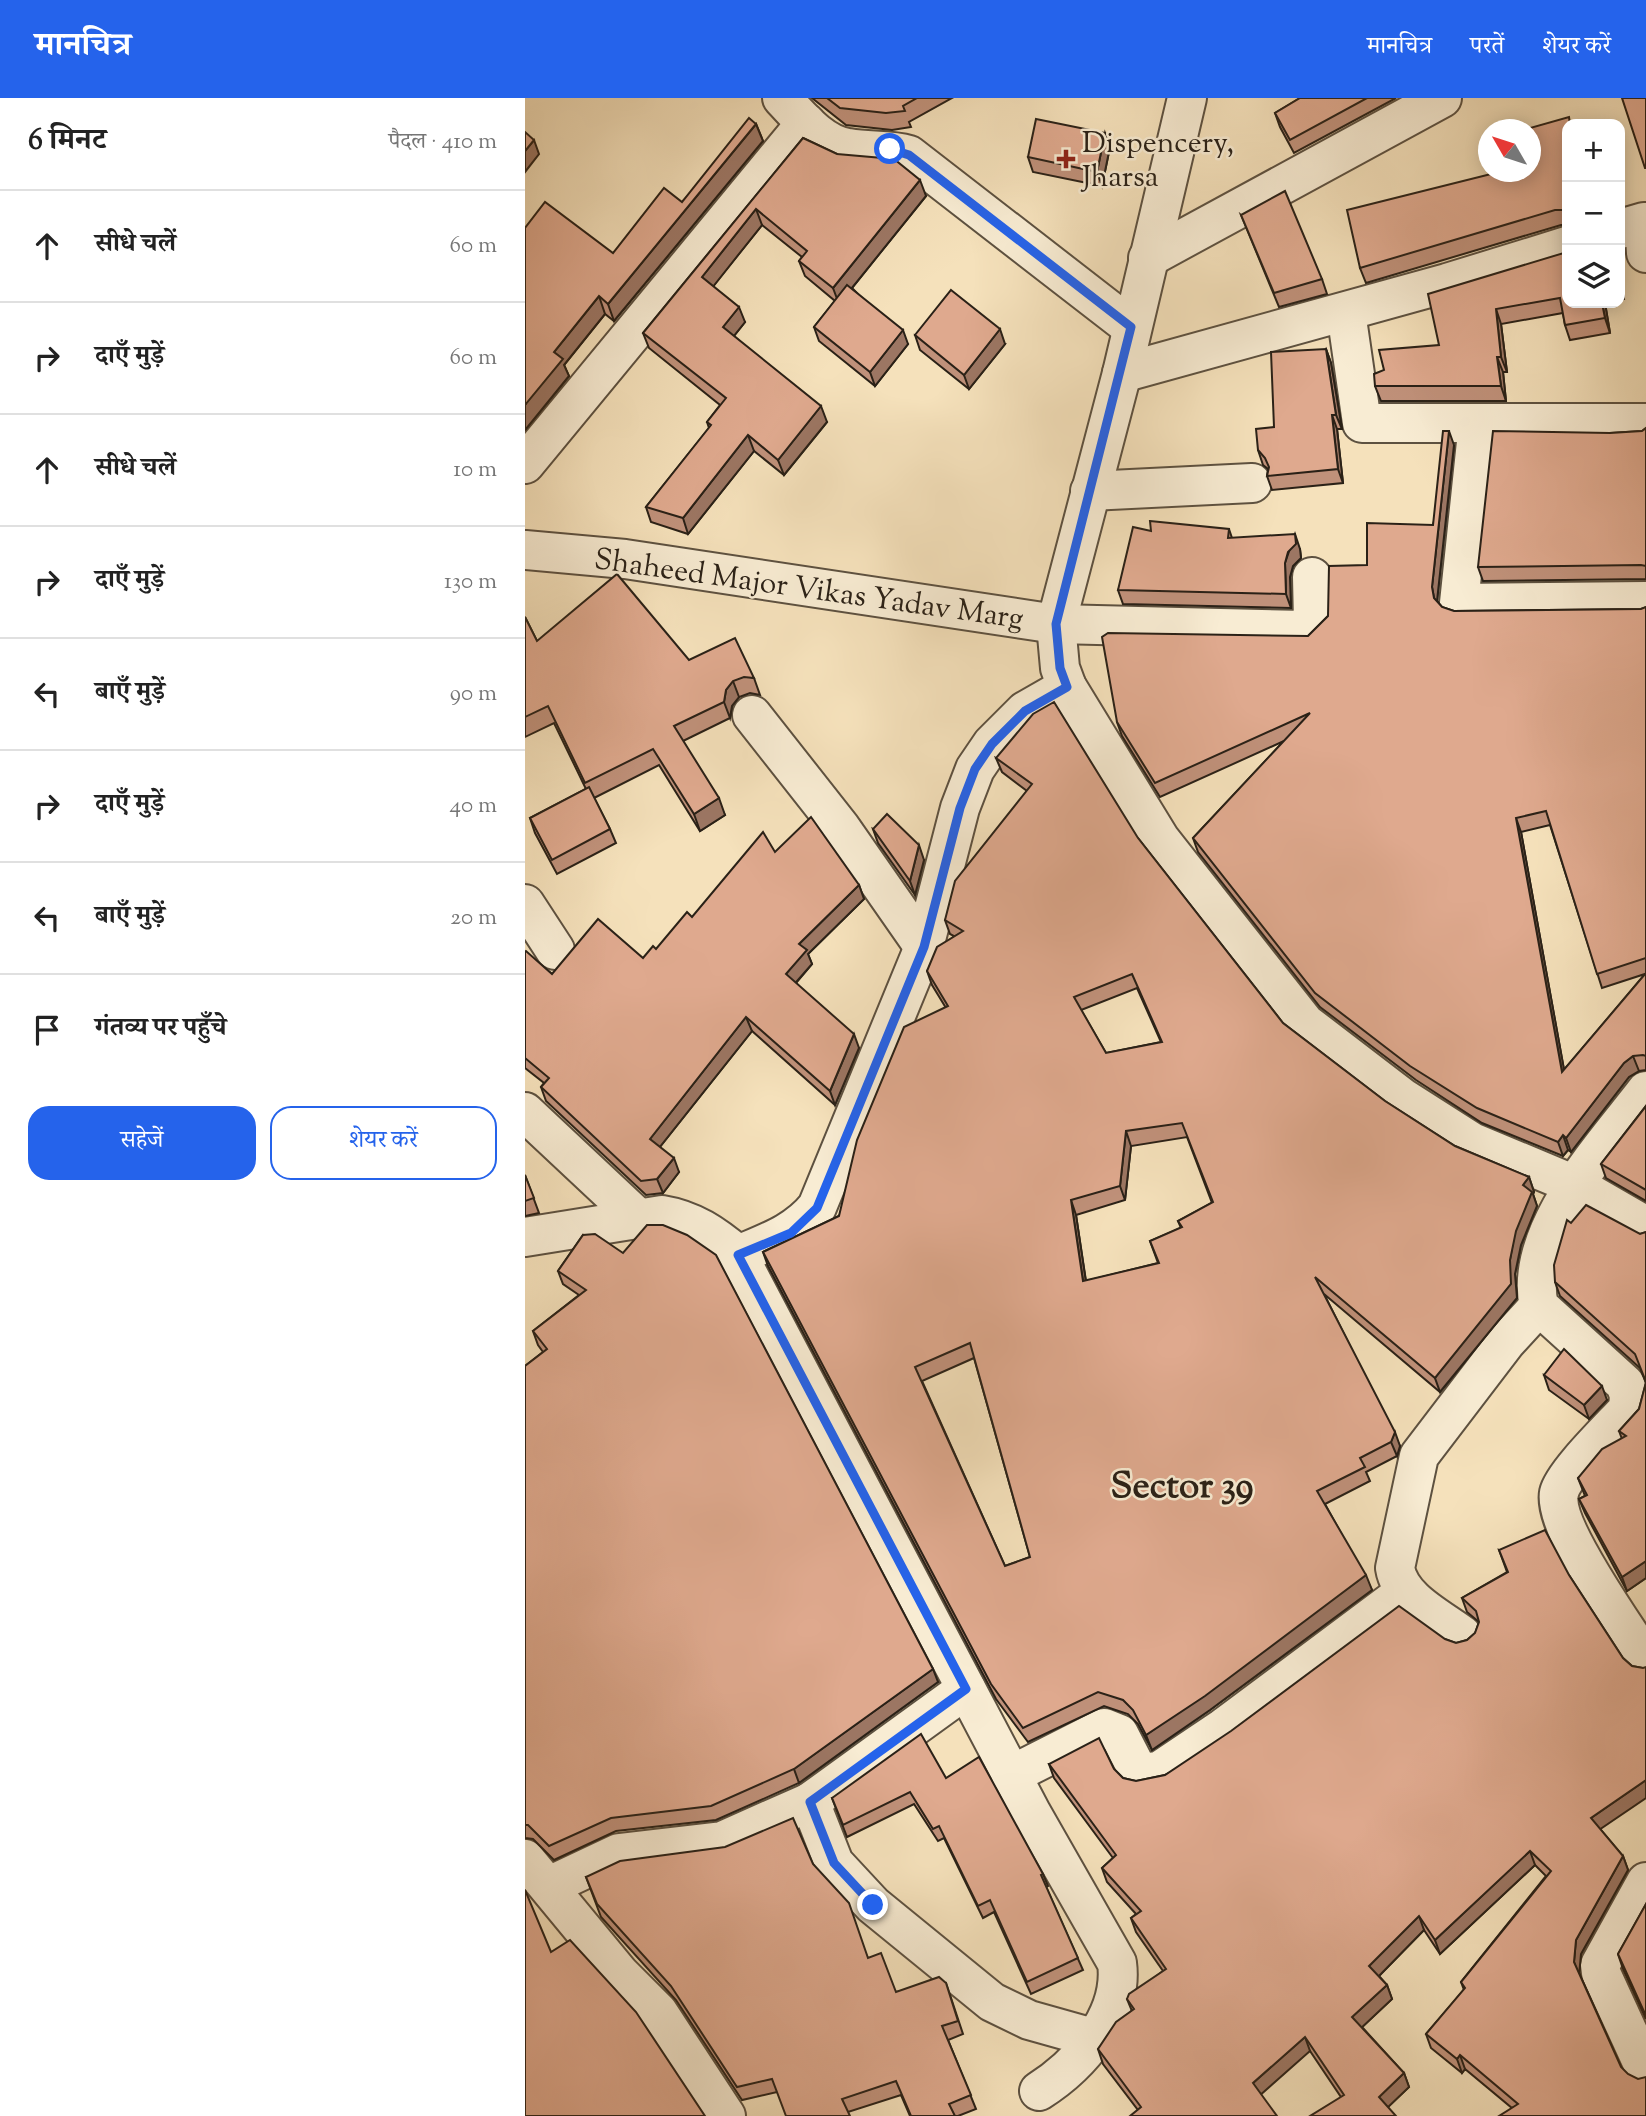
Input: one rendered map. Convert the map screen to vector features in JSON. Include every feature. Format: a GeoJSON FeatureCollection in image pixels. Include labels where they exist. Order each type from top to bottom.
{"type":"FeatureCollection","features":[{"type":"Feature","properties":{"kind":"street","name":"Shaheed Major Vikas Yadav Marg"},"geometry":{"type":"LineString","coordinates":[[525,551],[625,559],[1056,624],[1122,373],[1187,98]]}},
{"type":"Feature","properties":{"kind":"street"},"geometry":{"type":"LineString","coordinates":[[1148,258],[1441,98]]}},
{"type":"Feature","properties":{"kind":"street"},"geometry":{"type":"LineString","coordinates":[[525,464],[794,111],[830,142],[848,148],[890,149],[909,155],[1131,327]]}},
{"type":"Feature","properties":{"kind":"street"},"geometry":{"type":"LineString","coordinates":[[1625,228],[1644,222],[1646,253]]}},
{"type":"Feature","properties":{"kind":"street"},"geometry":{"type":"LineString","coordinates":[[1122,373],[1346,312],[1562,247]]}},
{"type":"Feature","properties":{"kind":"street"},"geometry":{"type":"LineString","coordinates":[[1346,312],[1362,423],[1646,423]]}},
{"type":"Feature","properties":{"kind":"street"},"geometry":{"type":"LineString","coordinates":[[1478,423],[1459,603],[1646,601]]}},
{"type":"Feature","properties":{"kind":"street"},"geometry":{"type":"LineString","coordinates":[[1090,491],[1252,483]]}},
{"type":"Feature","properties":{"kind":"street"},"geometry":{"type":"LineString","coordinates":[[1313,577],[1313,622],[1305,630],[1056,624],[1060,668],[1067,687],[1160,839],[1305,1023],[1403,1098],[1472,1142],[1575,1185],[1646,1226]]}},
{"type":"Feature","properties":{"kind":"street"},"geometry":{"type":"LineString","coordinates":[[738,1255],[791,1233],[817,1208],[924,947],[960,808],[975,769],[992,744],[1025,711],[1067,687]]}},
{"type":"Feature","properties":{"kind":"street"},"geometry":{"type":"LineString","coordinates":[[752,715],[841,828],[924,947]]}},
{"type":"Feature","properties":{"kind":"street"},"geometry":{"type":"LineString","coordinates":[[525,904],[555,950]]}},
{"type":"Feature","properties":{"kind":"street"},"geometry":{"type":"LineString","coordinates":[[1646,1091],[1575,1185],[1541,1251],[1535,1272],[1539,1307],[1625,1384],[1629,1395],[1628,1409],[1564,1482],[1559,1501],[1574,1546],[1646,1660]]}},
{"type":"Feature","properties":{"kind":"street"},"geometry":{"type":"LineString","coordinates":[[525,1112],[637,1217]]}},
{"type":"Feature","properties":{"kind":"street"},"geometry":{"type":"LineString","coordinates":[[525,1237],[662,1215],[682,1219],[710,1232],[738,1255],[1011,1775],[1117,1963],[1119,1982],[1112,2006],[1080,2060],[1039,2091]]}},
{"type":"Feature","properties":{"kind":"street"},"geometry":{"type":"LineString","coordinates":[[1462,1635],[1405,1592],[1397,1580],[1395,1568],[1419,1456],[1506,1342],[1539,1307]]}},
{"type":"Feature","properties":{"kind":"street"},"geometry":{"type":"LineString","coordinates":[[1011,1775],[1104,1728],[1119,1734],[1139,1773],[1159,1771],[1223,1728],[1405,1592]]}},
{"type":"Feature","properties":{"kind":"street"},"geometry":{"type":"LineString","coordinates":[[726,2116],[657,2012],[620,1974],[537,1873],[619,1853],[722,1841],[810,1802],[966,1689]]}},
{"type":"Feature","properties":{"kind":"street"},"geometry":{"type":"LineString","coordinates":[[810,1802],[834,1863],[873,1905],[992,2002],[1029,2020],[1093,2038]]}},
{"type":"Feature","properties":{"kind":"street"},"geometry":{"type":"LineString","coordinates":[[1646,1882],[1600,1965],[1601,1973],[1646,2071]]}},
{"type":"Feature","properties":{"kind":"building"},"geometry":{"type":"Polygon","coordinates":[[[827,98],[917,98],[903,106],[905,111],[886,113],[840,108],[827,98]]]}},
{"type":"Feature","properties":{"kind":"building"},"geometry":{"type":"Polygon","coordinates":[[[1300,98],[1367,98],[1290,140],[1275,113],[1300,98]]]}},
{"type":"Feature","properties":{"kind":"building"},"geometry":{"type":"Polygon","coordinates":[[[1622,98],[1646,98],[1646,168],[1645,168],[1622,98]]]}},
{"type":"Feature","properties":{"kind":"building"},"geometry":{"type":"Polygon","coordinates":[[[1569,117],[1562,119],[1562,210],[1360,268],[1347,210],[1478,177],[1478,182],[1541,182],[1541,125],[1569,117]]]}},
{"type":"Feature","properties":{"kind":"building"},"geometry":{"type":"Polygon","coordinates":[[[749,118],[756,124],[608,304],[599,296],[554,352],[563,359],[525,405],[525,228],[545,202],[613,253],[664,188],[682,202],[749,118]]]}},
{"type":"Feature","properties":{"kind":"building"},"geometry":{"type":"Polygon","coordinates":[[[1036,119],[1105,133],[1097,172],[1028,157],[1036,119]]]}},
{"type":"Feature","properties":{"kind":"building"},"geometry":{"type":"Polygon","coordinates":[[[525,132],[534,140],[525,151],[525,132]]]}},
{"type":"Feature","properties":{"kind":"building"},"geometry":{"type":"Polygon","coordinates":[[[803,138],[837,154],[894,159],[920,180],[833,288],[799,261],[807,251],[756,209],[702,277],[739,307],[723,327],[821,406],[778,460],[748,435],[683,518],[646,507],[711,425],[707,422],[726,398],[643,333],[803,138]]]}},
{"type":"Feature","properties":{"kind":"building"},"geometry":{"type":"Polygon","coordinates":[[[1285,191],[1322,279],[1274,293],[1241,215],[1285,191]]]}},
{"type":"Feature","properties":{"kind":"building"},"geometry":{"type":"Polygon","coordinates":[[[1562,254],[1562,308],[1603,308],[1605,318],[1565,325],[1560,298],[1496,309],[1501,357],[1497,357],[1501,386],[1375,386],[1374,374],[1384,370],[1379,350],[1439,345],[1428,294],[1562,254]]]}},
{"type":"Feature","properties":{"kind":"building"},"geometry":{"type":"Polygon","coordinates":[[[847,285],[903,330],[870,372],[814,327],[847,285]]]}},
{"type":"Feature","properties":{"kind":"building"},"geometry":{"type":"Polygon","coordinates":[[[951,290],[1000,329],[964,375],[915,335],[951,290]]]}},
{"type":"Feature","properties":{"kind":"building"},"geometry":{"type":"Polygon","coordinates":[[[1326,349],[1336,415],[1332,415],[1338,469],[1267,476],[1269,467],[1258,450],[1256,429],[1274,427],[1271,352],[1326,349]]]}},
{"type":"Feature","properties":{"kind":"building"},"geometry":{"type":"Polygon","coordinates":[[[1646,428],[1646,566],[1478,567],[1493,431],[1610,433],[1642,431],[1646,428]]]}},
{"type":"Feature","properties":{"kind":"building"},"geometry":{"type":"Polygon","coordinates":[[[1443,431],[1449,431],[1432,587],[1434,598],[1442,607],[1454,611],[1646,607],[1646,958],[1597,974],[1546,811],[1516,818],[1562,1072],[1646,973],[1646,1056],[1633,1056],[1624,1063],[1566,1138],[1563,1135],[1558,1142],[1477,1108],[1410,1066],[1315,993],[1193,838],[1310,713],[1155,783],[1117,722],[1102,637],[1108,633],[1308,636],[1328,616],[1329,566],[1367,565],[1367,523],[1433,525],[1443,431]]]}},
{"type":"Feature","properties":{"kind":"building"},"geometry":{"type":"Polygon","coordinates":[[[1150,521],[1229,529],[1228,538],[1295,534],[1296,544],[1288,552],[1285,563],[1286,594],[1118,590],[1133,527],[1151,531],[1150,521]]]}},
{"type":"Feature","properties":{"kind":"building"},"geometry":{"type":"Polygon","coordinates":[[[617,574],[689,660],[735,638],[754,678],[744,677],[733,681],[726,690],[724,702],[674,726],[719,798],[694,814],[653,749],[585,783],[548,706],[525,717],[525,617],[537,641],[617,574]]]}},
{"type":"Feature","properties":{"kind":"building"},"geometry":{"type":"Polygon","coordinates":[[[1054,702],[1138,838],[1283,1023],[1385,1101],[1455,1146],[1529,1177],[1523,1185],[1532,1192],[1516,1231],[1510,1260],[1511,1284],[1435,1378],[1315,1277],[1395,1432],[1391,1442],[1360,1458],[1365,1467],[1317,1491],[1366,1575],[1205,1696],[1146,1735],[1133,1710],[1123,1700],[1098,1692],[1023,1728],[991,1684],[763,1252],[839,1216],[857,1140],[904,1027],[948,1006],[927,971],[937,947],[963,931],[945,920],[955,881],[1032,784],[996,758],[1033,714],[1054,702]],[[1132,974],[1074,997],[1106,1053],[1162,1042],[1132,974]],[[1182,1123],[1126,1131],[1120,1186],[1071,1200],[1083,1281],[1159,1263],[1150,1241],[1182,1227],[1178,1221],[1213,1202],[1182,1123]],[[970,1343],[915,1367],[1005,1566],[1030,1557],[970,1343]]]}},
{"type":"Feature","properties":{"kind":"building"},"geometry":{"type":"Polygon","coordinates":[[[589,787],[610,829],[552,860],[530,818],[589,787]]]}},
{"type":"Feature","properties":{"kind":"building"},"geometry":{"type":"Polygon","coordinates":[[[887,814],[919,845],[910,881],[873,829],[887,814]]]}},
{"type":"Feature","properties":{"kind":"building"},"geometry":{"type":"Polygon","coordinates":[[[811,817],[859,885],[799,944],[807,950],[786,974],[854,1034],[830,1091],[746,1017],[650,1139],[674,1158],[657,1179],[641,1181],[541,1087],[549,1078],[525,1058],[525,952],[552,974],[598,919],[643,958],[653,946],[656,949],[687,912],[692,917],[763,832],[775,852],[811,817]]]}},
{"type":"Feature","properties":{"kind":"building"},"geometry":{"type":"Polygon","coordinates":[[[1646,1106],[1646,1190],[1601,1164],[1646,1106]]]}},
{"type":"Feature","properties":{"kind":"building"},"geometry":{"type":"Polygon","coordinates":[[[525,1175],[534,1198],[525,1201],[525,1175]]]}},
{"type":"Feature","properties":{"kind":"building"},"geometry":{"type":"Polygon","coordinates":[[[1586,1205],[1640,1234],[1646,1232],[1646,1382],[1635,1354],[1555,1282],[1554,1265],[1567,1220],[1571,1223],[1586,1205]]]}},
{"type":"Feature","properties":{"kind":"building"},"geometry":{"type":"Polygon","coordinates":[[[647,1225],[663,1225],[687,1235],[716,1255],[933,1669],[794,1769],[711,1806],[611,1818],[549,1846],[525,1825],[525,1366],[547,1349],[533,1331],[586,1290],[558,1271],[583,1235],[595,1234],[623,1253],[647,1225]]]}},
{"type":"Feature","properties":{"kind":"building"},"geometry":{"type":"Polygon","coordinates":[[[1564,1349],[1602,1386],[1584,1405],[1544,1375],[1564,1349]]]}},
{"type":"Feature","properties":{"kind":"building"},"geometry":{"type":"Polygon","coordinates":[[[1646,1382],[1646,1561],[1622,1577],[1579,1499],[1587,1495],[1578,1478],[1602,1449],[1626,1436],[1619,1431],[1639,1409],[1646,1382]]]}},
{"type":"Feature","properties":{"kind":"building"},"geometry":{"type":"Polygon","coordinates":[[[1545,1530],[1569,1575],[1623,1658],[1632,1666],[1646,1667],[1646,1780],[1591,1818],[1623,1856],[1576,1940],[1574,1962],[1621,2067],[1638,2079],[1646,2077],[1646,2116],[1499,2116],[1518,2104],[1460,2055],[1457,2059],[1426,2034],[1465,1988],[1461,1982],[1551,1871],[1530,1851],[1435,1940],[1419,1916],[1369,1966],[1387,1985],[1352,2017],[1404,2073],[1379,2097],[1396,2116],[1310,2116],[1344,2095],[1305,2037],[1253,2083],[1277,2116],[1130,2116],[1141,2107],[1098,2049],[1116,2022],[1134,2009],[1127,1999],[1129,1994],[1166,1969],[1131,1918],[1141,1911],[1102,1868],[1116,1855],[1049,1764],[1099,1738],[1114,1769],[1123,1778],[1136,1781],[1165,1775],[1231,1731],[1399,1606],[1445,1639],[1456,1643],[1467,1640],[1475,1633],[1479,1622],[1476,1611],[1462,1598],[1508,1572],[1499,1550],[1545,1530]]]}},
{"type":"Feature","properties":{"kind":"building"},"geometry":{"type":"Polygon","coordinates":[[[921,1734],[946,1778],[979,1757],[1043,1874],[1041,1875],[1078,1958],[1027,1982],[990,1900],[978,1906],[939,1826],[933,1829],[910,1792],[843,1825],[832,1798],[921,1734]]]}},
{"type":"Feature","properties":{"kind":"building"},"geometry":{"type":"Polygon","coordinates":[[[793,1818],[813,1864],[849,1903],[868,1958],[881,1953],[896,1992],[939,1977],[946,1983],[958,2021],[942,2026],[971,2095],[949,2104],[955,2116],[911,2116],[896,2081],[842,2099],[850,2116],[786,2116],[772,2079],[737,2087],[671,1986],[597,1904],[586,1877],[620,1861],[725,1847],[793,1818]]]}},
{"type":"Feature","properties":{"kind":"building"},"geometry":{"type":"Polygon","coordinates":[[[525,1890],[551,1952],[570,1940],[636,2012],[705,2116],[525,2116],[525,1890]]]}},
{"type":"Feature","properties":{"kind":"building"},"geometry":{"type":"Polygon","coordinates":[[[1646,1904],[1646,2016],[1618,1954],[1646,1904]]]}},
{"type":"Feature","properties":{"kind":"place","name":"Dispencery, Jharsa"},"geometry":{"type":"Point","coordinates":[1066,159]}},
{"type":"Feature","properties":{"kind":"district","name":"Sector 39"},"geometry":{"type":"Point","coordinates":[1182,1484]}},
{"type":"Feature","properties":{"kind":"route"},"geometry":{"type":"LineString","coordinates":[[873,1905],[834,1863],[810,1802],[966,1689],[738,1255],[791,1233],[817,1208],[924,947],[960,808],[975,769],[992,744],[1025,711],[1067,687],[1060,668],[1056,624],[1122,373],[1131,327],[909,155],[890,149]]}}]}
